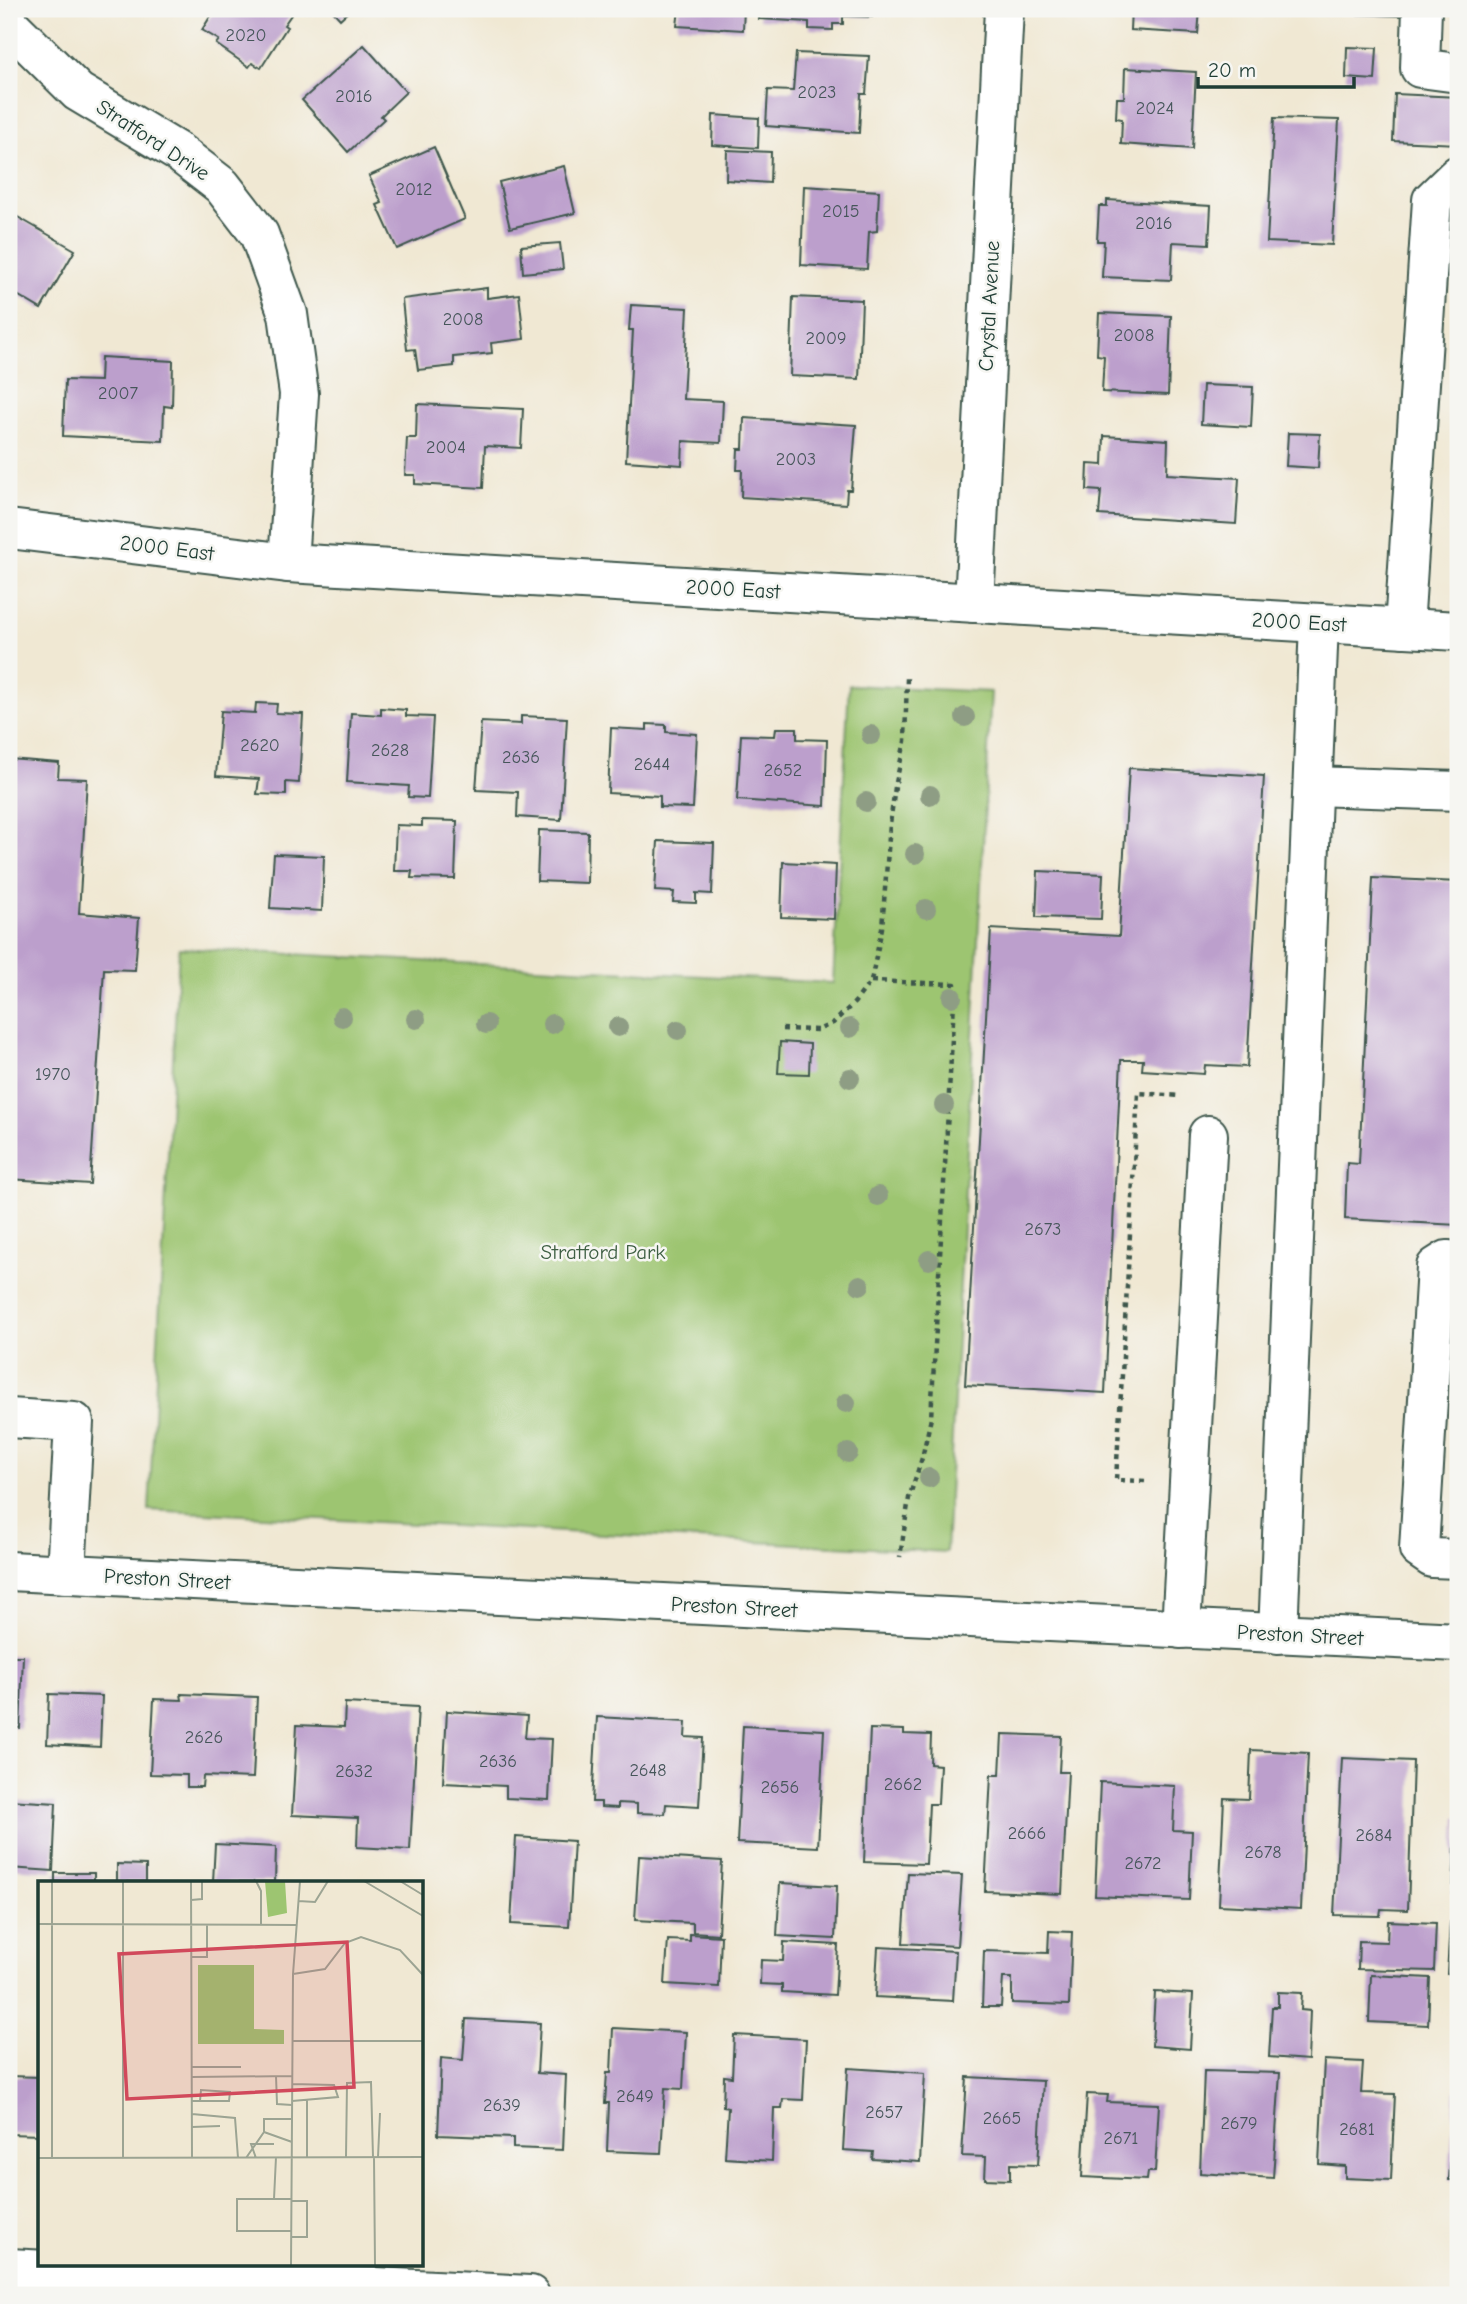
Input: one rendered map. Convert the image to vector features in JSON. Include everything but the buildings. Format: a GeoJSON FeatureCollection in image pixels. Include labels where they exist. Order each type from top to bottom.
{"type":"FeatureCollection","features":[{"type":"Feature","properties":{"kind":"street","name":"Crystal Avenue"},"geometry":{"type":"LineString","coordinates":[[974,603],[1004,9]]}},
{"type":"Feature","properties":{"kind":"street"},"geometry":{"type":"LineString","coordinates":[[1422,9],[1420,68],[1458,73]]}},
{"type":"Feature","properties":{"kind":"street","name":"Stratford Drive"},"geometry":{"type":"LineString","coordinates":[[9,24],[78,92],[178,152],[222,186],[259,234],[288,314],[299,394],[288,563]]}},
{"type":"Feature","properties":{"kind":"street"},"geometry":{"type":"LineString","coordinates":[[1404,628],[1432,200],[1458,176]]}},
{"type":"Feature","properties":{"kind":"street","name":"2000 East"},"geometry":{"type":"LineString","coordinates":[[9,528],[288,563],[1458,631]]}},
{"type":"Feature","properties":{"kind":"street"},"geometry":{"type":"LineString","coordinates":[[1278,1634],[1319,623]]}},
{"type":"Feature","properties":{"kind":"street"},"geometry":{"type":"LineString","coordinates":[[1313,786],[1458,791]]}},
{"type":"Feature","properties":{"kind":"street"},"geometry":{"type":"LineString","coordinates":[[1181,1629],[1208,1135]]}},
{"type":"Feature","properties":{"kind":"street"},"geometry":{"type":"LineString","coordinates":[[1458,1261],[1447,1260],[1436,1267],[1419,1549],[1432,1558],[1458,1559]]}},
{"type":"Feature","properties":{"kind":"street"},"geometry":{"type":"LineString","coordinates":[[9,1418],[74,1422],[66,1574]]}},
{"type":"Feature","properties":{"kind":"street","name":"Preston Street"},"geometry":{"type":"LineString","coordinates":[[9,1571],[1458,1642]]}},
{"type":"Feature","properties":{"kind":"street"},"geometry":{"type":"LineString","coordinates":[[9,2268],[530,2295]]}},
{"type":"Feature","properties":{"kind":"path"},"geometry":{"type":"LineString","coordinates":[[782,1029],[818,1030],[833,1023],[855,1002],[871,981],[882,928],[893,799],[905,741],[907,678]]}},
{"type":"Feature","properties":{"kind":"path"},"geometry":{"type":"LineString","coordinates":[[871,981],[956,984],[931,1419],[909,1498],[900,1557]]}},
{"type":"Feature","properties":{"kind":"green space","name":"Stratford Park"},"geometry":{"type":"Polygon","coordinates":[[[849,685],[991,692],[946,1552],[149,1510],[179,948],[833,983],[849,685]]]}}]}
